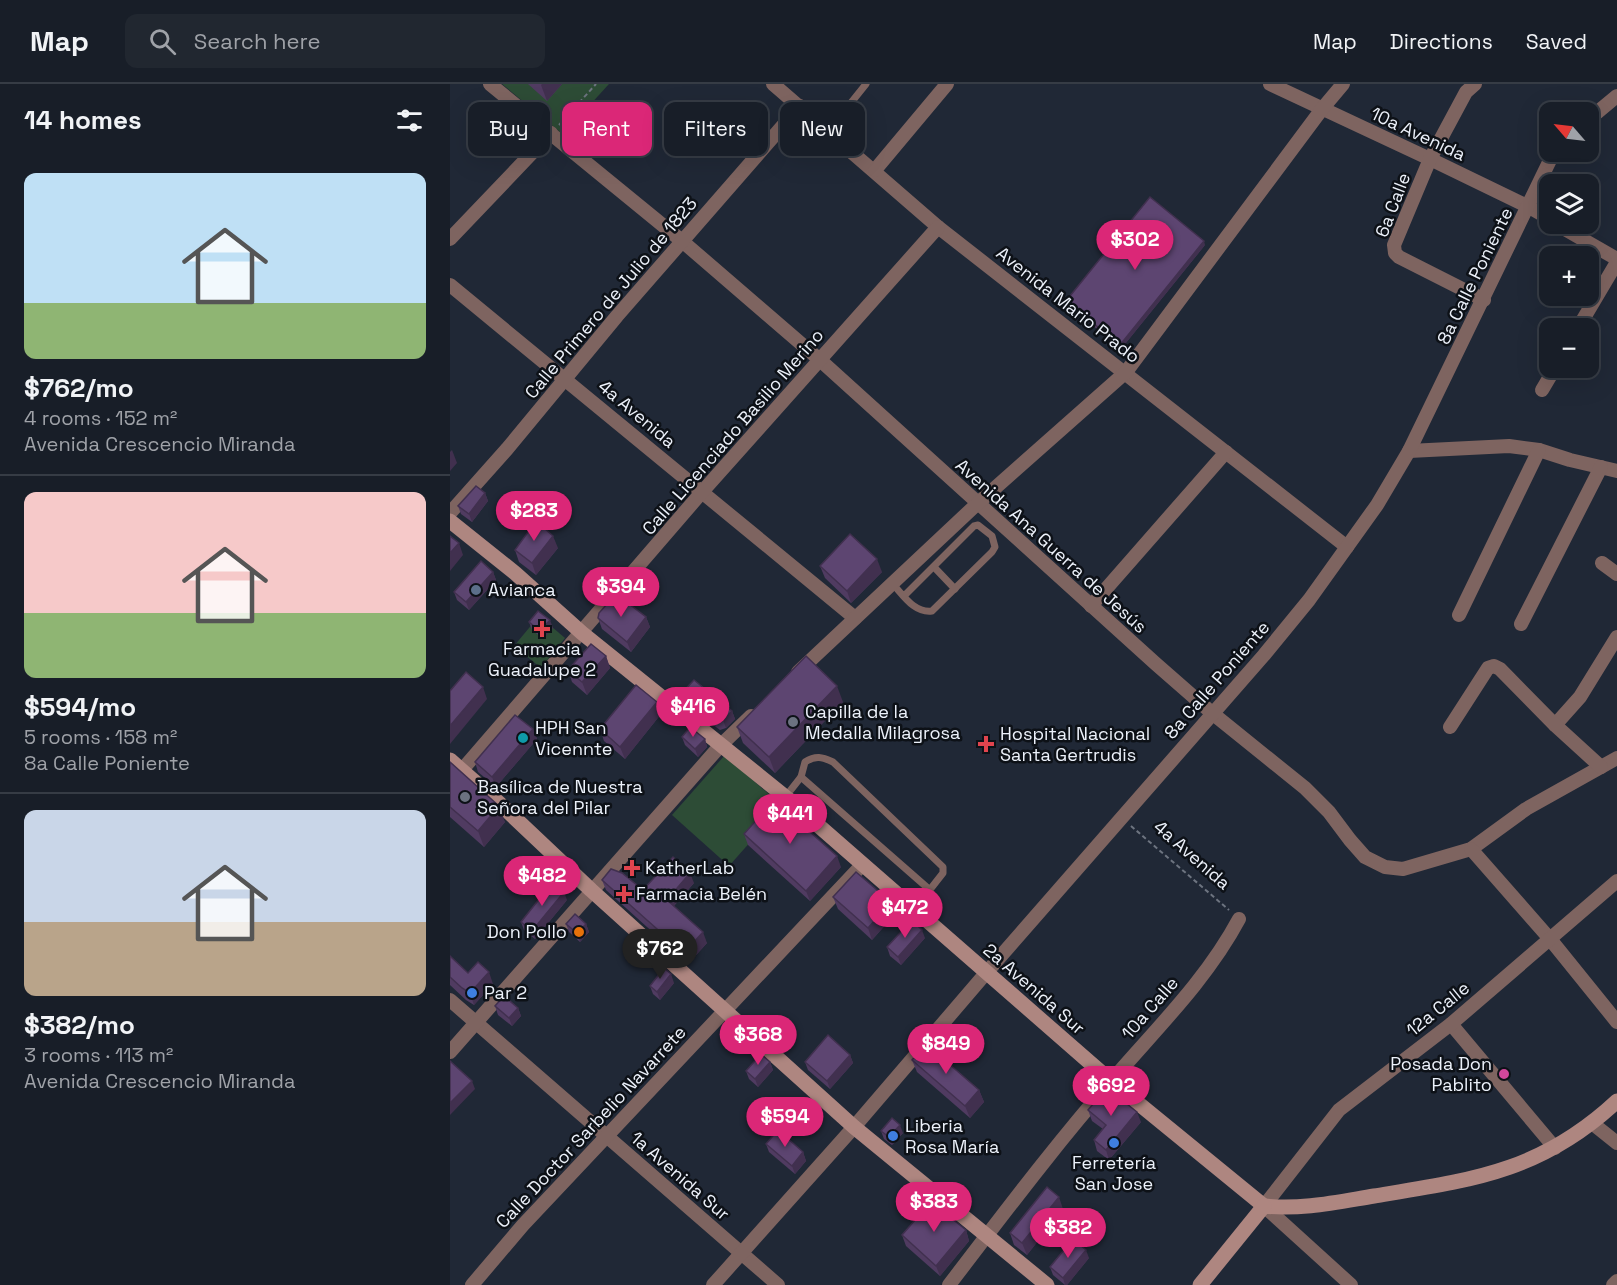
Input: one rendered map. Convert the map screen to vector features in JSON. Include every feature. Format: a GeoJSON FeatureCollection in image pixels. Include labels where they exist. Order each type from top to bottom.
{"type":"FeatureCollection","features":[{"type":"Feature","properties":{"kind":"main road","name":"2a Avenida Sur"},"geometry":{"type":"LineString","coordinates":[[450,520],[515,573],[582,633],[785,797],[1111,1081],[1264,1206]]}},
{"type":"Feature","properties":{"kind":"main road"},"geometry":{"type":"LineString","coordinates":[[456,765],[854,1127],[1047,1285]]}},
{"type":"Feature","properties":{"kind":"main road"},"geometry":{"type":"LineString","coordinates":[[1264,1206],[1300,1208],[1455,1183],[1513,1167],[1555,1148],[1592,1123],[1617,1101]]}},
{"type":"Feature","properties":{"kind":"main road","name":"12a Calle"},"geometry":{"type":"LineString","coordinates":[[1200,1285],[1264,1206]]}},
{"type":"Feature","properties":{"kind":"street","name":"Avenida Ana Guerra de Jesús"},"geometry":{"type":"LineString","coordinates":[[490,84],[682,241],[820,360],[977,504],[1212,713],[1305,788],[1329,812],[1365,857],[1385,867],[1403,869],[1471,849],[1526,809],[1617,758]]}},
{"type":"Feature","properties":{"kind":"street","name":"Avenida Mario Prado"},"geometry":{"type":"LineString","coordinates":[[773,84],[795,102]]}},
{"type":"Feature","properties":{"kind":"street"},"geometry":{"type":"LineString","coordinates":[[874,170],[948,84]]}},
{"type":"Feature","properties":{"kind":"street","name":"10a Avenida"},"geometry":{"type":"LineString","coordinates":[[1270,84],[1539,213]]}},
{"type":"Feature","properties":{"kind":"street"},"geometry":{"type":"LineString","coordinates":[[788,682],[977,504],[1126,372],[1343,84]]}},
{"type":"Feature","properties":{"kind":"street","name":"6a Calle"},"geometry":{"type":"LineString","coordinates":[[1475,84],[1466,92],[1430,159],[1394,245],[1395,253],[1399,257],[1484,300]]}},
{"type":"Feature","properties":{"kind":"street"},"geometry":{"type":"LineString","coordinates":[[1599,111],[1617,96]]}},
{"type":"Feature","properties":{"kind":"street","name":"Calle Primero de Julio de 1823"},"geometry":{"type":"LineString","coordinates":[[450,513],[566,379],[616,316],[780,129]]}},
{"type":"Feature","properties":{"kind":"street"},"geometry":{"type":"LineString","coordinates":[[450,239],[551,133]]}},
{"type":"Feature","properties":{"kind":"street","name":"Avenida Mario Prado"},"geometry":{"type":"LineString","coordinates":[[858,156],[938,227],[1347,547]]}},
{"type":"Feature","properties":{"kind":"street","name":"8a Calle Poniente"},"geometry":{"type":"LineString","coordinates":[[713,1285],[854,1127],[1301,609],[1377,506],[1409,451],[1549,162]]}},
{"type":"Feature","properties":{"kind":"street","name":"Calle Licenciado Basilio Merino"},"geometry":{"type":"LineString","coordinates":[[456,765],[582,633],[702,492],[938,227]]}},
{"type":"Feature","properties":{"kind":"street"},"geometry":{"type":"LineString","coordinates":[[1572,234],[1617,261],[1584,318]]}},
{"type":"Feature","properties":{"kind":"street","name":"4a Avenida"},"geometry":{"type":"LineString","coordinates":[[450,285],[855,618]]}},
{"type":"Feature","properties":{"kind":"street"},"geometry":{"type":"LineString","coordinates":[[1542,390],[1549,378]]}},
{"type":"Feature","properties":{"kind":"street"},"geometry":{"type":"LineString","coordinates":[[1409,451],[1509,446],[1539,450],[1570,460],[1612,468],[1521,624]]}},
{"type":"Feature","properties":{"kind":"street"},"geometry":{"type":"LineString","coordinates":[[1459,615],[1539,450]]}},
{"type":"Feature","properties":{"kind":"street"},"geometry":{"type":"LineString","coordinates":[[1091,606],[1226,452]]}},
{"type":"Feature","properties":{"kind":"street"},"geometry":{"type":"LineString","coordinates":[[1602,563],[1617,574]]}},
{"type":"Feature","properties":{"kind":"street"},"geometry":{"type":"LineString","coordinates":[[1555,725],[1580,697],[1617,638]]}},
{"type":"Feature","properties":{"kind":"street"},"geometry":{"type":"LineString","coordinates":[[1450,727],[1488,668],[1494,666],[1500,669],[1555,725],[1601,767]]}},
{"type":"Feature","properties":{"kind":"street"},"geometry":{"type":"LineString","coordinates":[[450,1052],[720,746],[762,706]]}},
{"type":"Feature","properties":{"kind":"street"},"geometry":{"type":"LineString","coordinates":[[1471,849],[1550,939],[1617,1022]]}},
{"type":"Feature","properties":{"kind":"street","name":"Calle Doctor Sarbelio Navarrete"},"geometry":{"type":"LineString","coordinates":[[472,1285],[523,1225],[862,865]]}},
{"type":"Feature","properties":{"kind":"street","name":"12a Calle"},"geometry":{"type":"LineString","coordinates":[[1264,1206],[1339,1110],[1451,1024],[1617,881]]}},
{"type":"Feature","properties":{"kind":"street","name":"10a Calle"},"geometry":{"type":"LineString","coordinates":[[949,1285],[1111,1081],[1188,993],[1227,942],[1239,919]]}},
{"type":"Feature","properties":{"kind":"street","name":"1a Avenida Sur"},"geometry":{"type":"LineString","coordinates":[[450,1000],[743,1252],[778,1285]]}},
{"type":"Feature","properties":{"kind":"street"},"geometry":{"type":"LineString","coordinates":[[1451,1024],[1555,1148]]}},
{"type":"Feature","properties":{"kind":"street"},"geometry":{"type":"LineString","coordinates":[[1592,1123],[1617,1143]]}},
{"type":"Feature","properties":{"kind":"street"},"geometry":{"type":"LineString","coordinates":[[1264,1206],[1351,1285]]}},
{"type":"Feature","properties":{"kind":"street"},"geometry":{"type":"LineString","coordinates":[[1613,1285],[1617,1281]]}},
{"type":"Feature","properties":{"kind":"lane"},"geometry":{"type":"LineString","coordinates":[[852,102],[866,84]]}},
{"type":"Feature","properties":{"kind":"lane"},"geometry":{"type":"LineString","coordinates":[[892,583],[904,596],[921,611],[932,611],[992,552],[996,547],[992,536],[978,525],[974,526],[904,596]]}},
{"type":"Feature","properties":{"kind":"lane"},"geometry":{"type":"LineString","coordinates":[[933,567],[955,589]]}},
{"type":"Feature","properties":{"kind":"lane"},"geometry":{"type":"LineString","coordinates":[[785,797],[801,777],[805,762],[813,757],[823,757],[833,762],[943,867],[943,873],[914,910]]}},
{"type":"Feature","properties":{"kind":"lane"},"geometry":{"type":"LineString","coordinates":[[801,777],[930,890]]}},
{"type":"Feature","properties":{"kind":"path"},"geometry":{"type":"LineString","coordinates":[[551,133],[596,84]]}},
{"type":"Feature","properties":{"kind":"path","name":"4a Avenida"},"geometry":{"type":"LineString","coordinates":[[1122,818],[1239,919]]}},
{"type":"Feature","properties":{"kind":"green space"},"geometry":{"type":"Polygon","coordinates":[[[502,84],[609,84],[593,102],[562,102],[562,131],[560,132],[550,124],[550,102],[524,102],[502,84]]]}},
{"type":"Feature","properties":{"kind":"green space"},"geometry":{"type":"Polygon","coordinates":[[[539,616],[565,638],[541,668],[514,646],[539,616]]]}},
{"type":"Feature","properties":{"kind":"green space"},"geometry":{"type":"Polygon","coordinates":[[[725,755],[782,806],[729,866],[672,815],[725,755]]]}},
{"type":"Feature","properties":{"kind":"building"},"geometry":{"type":"Polygon","coordinates":[[[1150,197],[1204,241],[1120,345],[1066,301],[1150,197]]]}},
{"type":"Feature","properties":{"kind":"building"},"geometry":{"type":"Polygon","coordinates":[[[476,486],[485,493],[469,514],[458,506],[476,486]]]}},
{"type":"Feature","properties":{"kind":"building"},"geometry":{"type":"Polygon","coordinates":[[[536,521],[553,536],[532,563],[515,550],[536,521]]]}},
{"type":"Feature","properties":{"kind":"building"},"geometry":{"type":"Polygon","coordinates":[[[850,534],[877,559],[847,591],[820,566],[850,534]]]}},
{"type":"Feature","properties":{"kind":"building"},"geometry":{"type":"Polygon","coordinates":[[[450,536],[459,543],[450,553],[450,536]]]}},
{"type":"Feature","properties":{"kind":"building"},"geometry":{"type":"Polygon","coordinates":[[[481,561],[493,572],[466,602],[454,592],[481,561]]]}},
{"type":"Feature","properties":{"kind":"building"},"geometry":{"type":"Polygon","coordinates":[[[616,594],[646,617],[627,642],[598,618],[599,613],[616,594]]]}},
{"type":"Feature","properties":{"kind":"building"},"geometry":{"type":"Polygon","coordinates":[[[538,611],[550,620],[540,631],[529,622],[538,611]]]}},
{"type":"Feature","properties":{"kind":"building"},"geometry":{"type":"Polygon","coordinates":[[[591,644],[606,656],[582,682],[568,670],[591,644]]]}},
{"type":"Feature","properties":{"kind":"building","name":"Capilla de la Medalla Milagrosa"},"geometry":{"type":"Polygon","coordinates":[[[806,656],[837,686],[769,757],[737,727],[806,656]]]}},
{"type":"Feature","properties":{"kind":"building"},"geometry":{"type":"Polygon","coordinates":[[[466,672],[483,687],[450,726],[450,691],[466,672]]]}},
{"type":"Feature","properties":{"kind":"building"},"geometry":{"type":"Polygon","coordinates":[[[694,680],[732,711],[723,720],[717,722],[681,694],[694,680]]]}},
{"type":"Feature","properties":{"kind":"building"},"geometry":{"type":"Polygon","coordinates":[[[636,685],[657,702],[620,747],[600,729],[636,685]]]}},
{"type":"Feature","properties":{"kind":"building"},"geometry":{"type":"Polygon","coordinates":[[[515,715],[533,729],[492,777],[475,762],[515,715]]]}},
{"type":"Feature","properties":{"kind":"building"},"geometry":{"type":"Polygon","coordinates":[[[690,727],[705,739],[695,749],[682,737],[690,727]]]}},
{"type":"Feature","properties":{"kind":"building","name":"Basílica de Nuestra Señora del Pilar"},"geometry":{"type":"Polygon","coordinates":[[[450,762],[499,806],[478,831],[450,807],[450,762]]]}},
{"type":"Feature","properties":{"kind":"building"},"geometry":{"type":"Polygon","coordinates":[[[774,800],[837,856],[806,891],[744,834],[774,800]]]}},
{"type":"Feature","properties":{"kind":"building"},"geometry":{"type":"Polygon","coordinates":[[[673,857],[690,873],[667,900],[703,932],[684,953],[602,880],[611,869],[622,873],[643,890],[673,857]]]}},
{"type":"Feature","properties":{"kind":"building"},"geometry":{"type":"Polygon","coordinates":[[[856,872],[891,902],[868,928],[833,897],[856,872]]]}},
{"type":"Feature","properties":{"kind":"building"},"geometry":{"type":"Polygon","coordinates":[[[552,883],[564,892],[532,931],[521,922],[552,883]]]}},
{"type":"Feature","properties":{"kind":"building"},"geometry":{"type":"Polygon","coordinates":[[[575,914],[586,924],[577,933],[566,924],[575,914]]]}},
{"type":"Feature","properties":{"kind":"building"},"geometry":{"type":"Polygon","coordinates":[[[912,920],[922,930],[898,957],[887,947],[912,920]]]}},
{"type":"Feature","properties":{"kind":"building"},"geometry":{"type":"Polygon","coordinates":[[[450,956],[468,973],[478,962],[489,972],[470,993],[450,977],[450,956]]]}},
{"type":"Feature","properties":{"kind":"building"},"geometry":{"type":"Polygon","coordinates":[[[664,968],[671,974],[657,992],[650,986],[664,968]]]}},
{"type":"Feature","properties":{"kind":"building"},"geometry":{"type":"Polygon","coordinates":[[[504,996],[518,1008],[509,1018],[495,1006],[504,996]]]}},
{"type":"Feature","properties":{"kind":"building"},"geometry":{"type":"Polygon","coordinates":[[[828,1035],[850,1055],[827,1081],[805,1062],[828,1035]]]}},
{"type":"Feature","properties":{"kind":"building"},"geometry":{"type":"Polygon","coordinates":[[[926,1044],[979,1090],[965,1106],[912,1060],[926,1044]]]}},
{"type":"Feature","properties":{"kind":"building"},"geometry":{"type":"Polygon","coordinates":[[[761,1054],[770,1062],[755,1079],[746,1071],[761,1054]]]}},
{"type":"Feature","properties":{"kind":"building"},"geometry":{"type":"Polygon","coordinates":[[[450,1061],[472,1081],[450,1103],[450,1061]]]}},
{"type":"Feature","properties":{"kind":"building"},"geometry":{"type":"Polygon","coordinates":[[[1107,1088],[1137,1112],[1106,1150],[1094,1140],[1106,1125],[1088,1110],[1107,1088]]]}},
{"type":"Feature","properties":{"kind":"building"},"geometry":{"type":"Polygon","coordinates":[[[892,1118],[900,1125],[889,1137],[881,1131],[892,1118]]]}},
{"type":"Feature","properties":{"kind":"building"},"geometry":{"type":"Polygon","coordinates":[[[778,1130],[803,1152],[792,1166],[766,1144],[778,1130]]]}},
{"type":"Feature","properties":{"kind":"building"},"geometry":{"type":"Polygon","coordinates":[[[1047,1187],[1059,1197],[1022,1243],[1010,1233],[1047,1187]]]}},
{"type":"Feature","properties":{"kind":"building"},"geometry":{"type":"Polygon","coordinates":[[[931,1202],[966,1230],[936,1266],[902,1235],[931,1202]]]}},
{"type":"Feature","properties":{"kind":"building"},"geometry":{"type":"Polygon","coordinates":[[[1073,1239],[1086,1250],[1063,1278],[1050,1267],[1073,1239]]]}},
{"type":"Feature","properties":{"kind":"place","name":"Avianca"},"geometry":{"type":"Point","coordinates":[476,590]}},
{"type":"Feature","properties":{"kind":"place","name":"Farmacia Guadalupe 2"},"geometry":{"type":"Point","coordinates":[542,629]}},
{"type":"Feature","properties":{"kind":"place","name":"Capilla de la Medalla Milagrosa"},"geometry":{"type":"Point","coordinates":[793,722]}},
{"type":"Feature","properties":{"kind":"place","name":"HPH San Vicennte"},"geometry":{"type":"Point","coordinates":[523,738]}},
{"type":"Feature","properties":{"kind":"place","name":"Hospital Nacional Santa Gertrudis"},"geometry":{"type":"Point","coordinates":[986,744]}},
{"type":"Feature","properties":{"kind":"place","name":"Basílica de Nuestra Señora del Pilar"},"geometry":{"type":"Point","coordinates":[465,797]}},
{"type":"Feature","properties":{"kind":"place","name":"KatherLab"},"geometry":{"type":"Point","coordinates":[632,868]}},
{"type":"Feature","properties":{"kind":"place","name":"Farmacia Belén"},"geometry":{"type":"Point","coordinates":[624,894]}},
{"type":"Feature","properties":{"kind":"place","name":"Don Pollo"},"geometry":{"type":"Point","coordinates":[579,932]}},
{"type":"Feature","properties":{"kind":"place","name":"Par 2"},"geometry":{"type":"Point","coordinates":[472,993]}},
{"type":"Feature","properties":{"kind":"place","name":"Posada Don Pablito"},"geometry":{"type":"Point","coordinates":[1504,1074]}},
{"type":"Feature","properties":{"kind":"place","name":"Liberia Rosa María"},"geometry":{"type":"Point","coordinates":[893,1136]}},
{"type":"Feature","properties":{"kind":"place","name":"Ferretería San Jose"},"geometry":{"type":"Point","coordinates":[1114,1143]}}]}
